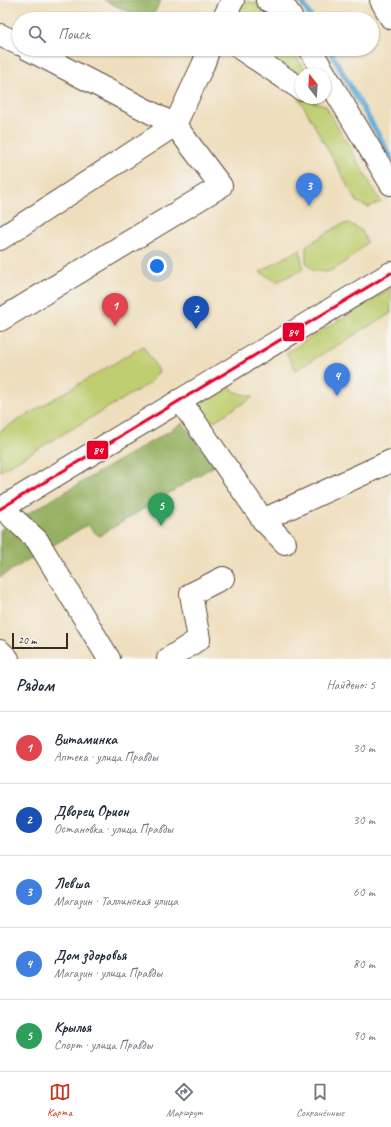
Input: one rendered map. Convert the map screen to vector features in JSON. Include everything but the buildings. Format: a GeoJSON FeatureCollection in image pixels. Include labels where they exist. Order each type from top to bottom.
{"type":"FeatureCollection","features":[{"type":"Feature","properties":{"kind":"main road"},"geometry":{"type":"LineString","coordinates":[[227,12],[233,0]]}},
{"type":"Feature","properties":{"kind":"main road"},"geometry":{"type":"LineString","coordinates":[[267,0],[288,12]]}},
{"type":"Feature","properties":{"kind":"main road"},"geometry":{"type":"LineString","coordinates":[[381,0],[391,18]]}},
{"type":"Feature","properties":{"kind":"main road"},"geometry":{"type":"LineString","coordinates":[[0,35],[12,41]]}},
{"type":"Feature","properties":{"kind":"main road"},"geometry":{"type":"LineString","coordinates":[[0,320],[221,186],[175,125],[42,56]]}},
{"type":"Feature","properties":{"kind":"main road"},"geometry":{"type":"LineString","coordinates":[[0,239],[175,125],[206,56]]}},
{"type":"Feature","properties":{"kind":"main road"},"geometry":{"type":"LineString","coordinates":[[252,56],[295,85]]}},
{"type":"Feature","properties":{"kind":"main road"},"geometry":{"type":"LineString","coordinates":[[313,56],[319,68]]}},
{"type":"Feature","properties":{"kind":"main road"},"geometry":{"type":"LineString","coordinates":[[331,92],[391,184]]}},
{"type":"Feature","properties":{"kind":"main road"},"geometry":{"type":"LineString","coordinates":[[109,659],[38,540],[1,508],[391,273]]}},
{"type":"Feature","properties":{"kind":"main road"},"geometry":{"type":"LineString","coordinates":[[180,400],[263,520],[285,543]]}},
{"type":"Feature","properties":{"kind":"main road"},"geometry":{"type":"LineString","coordinates":[[263,520],[391,461]]}},
{"type":"Feature","properties":{"kind":"main road"},"geometry":{"type":"LineString","coordinates":[[168,659],[199,639],[191,594],[224,578]]}},
{"type":"Feature","properties":{"kind":"main road"},"geometry":{"type":"LineString","coordinates":[[0,651],[8,659]]}},
{"type":"Feature","properties":{"kind":"green space"},"geometry":{"type":"Polygon","coordinates":[[[104,0],[161,0],[155,12],[129,12],[104,0]]]}},
{"type":"Feature","properties":{"kind":"green space"},"geometry":{"type":"Polygon","coordinates":[[[237,2],[249,2],[262,6],[268,12],[230,12],[237,2]]]}},
{"type":"Feature","properties":{"kind":"green space"},"geometry":{"type":"Polygon","coordinates":[[[296,56],[304,68],[295,68],[295,78],[275,57],[296,56]]]}},
{"type":"Feature","properties":{"kind":"green space"},"geometry":{"type":"Polygon","coordinates":[[[302,104],[325,105],[381,202],[368,207],[357,202],[302,104]]]}},
{"type":"Feature","properties":{"kind":"green space"},"geometry":{"type":"Polygon","coordinates":[[[349,223],[362,231],[367,242],[364,246],[342,264],[330,271],[313,271],[306,262],[306,246],[340,225],[349,223]]]}},
{"type":"Feature","properties":{"kind":"green space"},"geometry":{"type":"Polygon","coordinates":[[[300,249],[303,269],[277,282],[260,272],[300,249]]]}},
{"type":"Feature","properties":{"kind":"green space"},"geometry":{"type":"Polygon","coordinates":[[[391,288],[391,313],[296,370],[286,353],[391,288]]]}},
{"type":"Feature","properties":{"kind":"green space"},"geometry":{"type":"Polygon","coordinates":[[[143,346],[159,371],[150,383],[0,471],[0,431],[143,346]]]}},
{"type":"Feature","properties":{"kind":"green space"},"geometry":{"type":"Polygon","coordinates":[[[227,385],[236,392],[253,397],[211,423],[202,423],[197,407],[227,385]]]}},
{"type":"Feature","properties":{"kind":"green space"},"geometry":{"type":"Polygon","coordinates":[[[183,423],[214,466],[99,536],[87,525],[0,577],[0,530],[183,423]]]}},
{"type":"Feature","properties":{"kind":"waterway"},"geometry":{"type":"LineString","coordinates":[[301,0],[308,12]]}},
{"type":"Feature","properties":{"kind":"waterway"},"geometry":{"type":"LineString","coordinates":[[333,56],[391,157]]}},
{"type":"Feature","properties":{"kind":"transit line","name":"84"},"geometry":{"type":"LineString","coordinates":[[0,509],[391,273]]}},
{"type":"Feature","properties":{"kind":"place","name":"Левша"},"geometry":{"type":"Point","coordinates":[309,206]}},
{"type":"Feature","properties":{"kind":"place","name":"Витаминка"},"geometry":{"type":"Point","coordinates":[115,326]}},
{"type":"Feature","properties":{"kind":"place","name":"Дворец Орион"},"geometry":{"type":"Point","coordinates":[196,329]}},
{"type":"Feature","properties":{"kind":"place","name":"Дом здоровья"},"geometry":{"type":"Point","coordinates":[337,396]}},
{"type":"Feature","properties":{"kind":"place","name":"Крылья"},"geometry":{"type":"Point","coordinates":[161,526]}}]}
